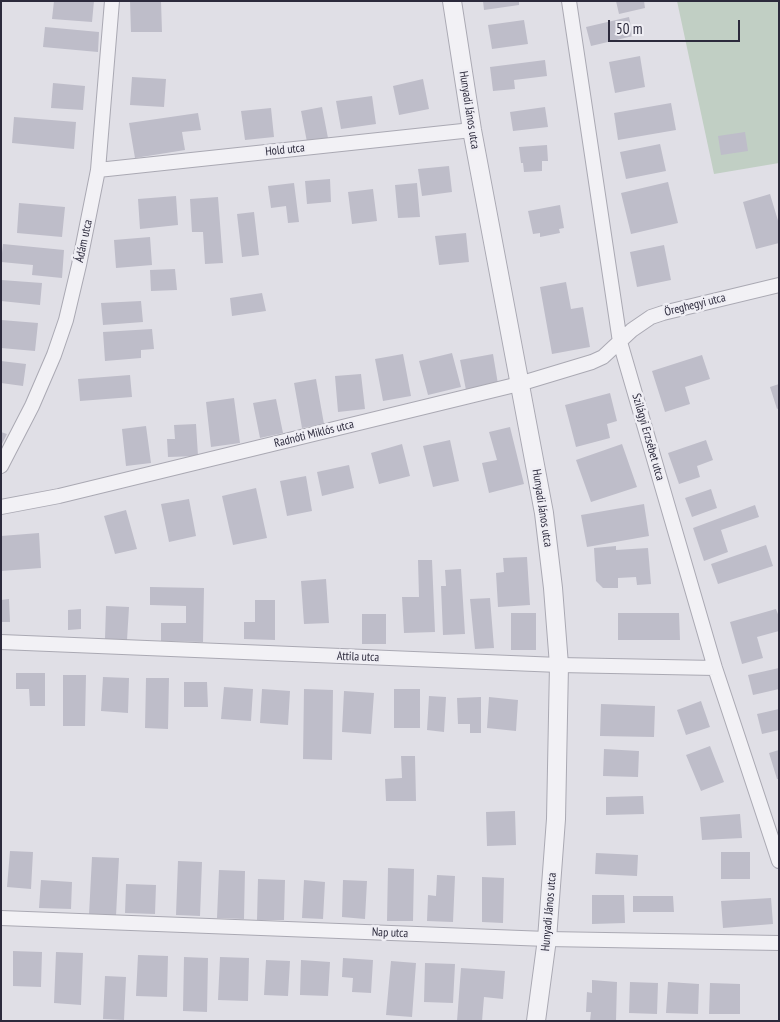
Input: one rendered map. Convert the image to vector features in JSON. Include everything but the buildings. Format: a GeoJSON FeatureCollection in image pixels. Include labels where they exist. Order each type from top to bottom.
{"type":"FeatureCollection","features":[{"type":"Feature","properties":{"kind":"street","name":"Ádám utca"},"geometry":{"type":"LineString","coordinates":[[1,466],[32,406],[54,355],[63,329],[79,265],[98,170],[112,1]]}},
{"type":"Feature","properties":{"kind":"street","name":"Hunyadi János utca"},"geometry":{"type":"LineString","coordinates":[[452,1],[472,130],[544,513],[553,588],[559,665],[556,819],[547,939],[536,1021]]}},
{"type":"Feature","properties":{"kind":"street","name":"Szilágyi Erzsébet utca"},"geometry":{"type":"LineString","coordinates":[[570,1],[620,342],[715,668],[779,861]]}},
{"type":"Feature","properties":{"kind":"street","name":"Hold utca"},"geometry":{"type":"LineString","coordinates":[[98,170],[472,130]]}},
{"type":"Feature","properties":{"kind":"street","name":"Öreghegyi utca"},"geometry":{"type":"LineString","coordinates":[[620,342],[640,323],[663,313],[779,285]]}},
{"type":"Feature","properties":{"kind":"street","name":"Radnóti Miklós utca"},"geometry":{"type":"LineString","coordinates":[[1,507],[59,496],[519,384],[592,362],[604,357],[620,342]]}},
{"type":"Feature","properties":{"kind":"street","name":"Attila utca"},"geometry":{"type":"LineString","coordinates":[[1,642],[559,665],[715,668]]}},
{"type":"Feature","properties":{"kind":"street","name":"Nap utca"},"geometry":{"type":"LineString","coordinates":[[1,918],[547,939],[779,943]]}},
{"type":"Feature","properties":{"kind":"shaded area"},"geometry":{"type":"Polygon","coordinates":[[[677,1],[779,1],[779,163],[714,174],[677,1]]]}}]}
